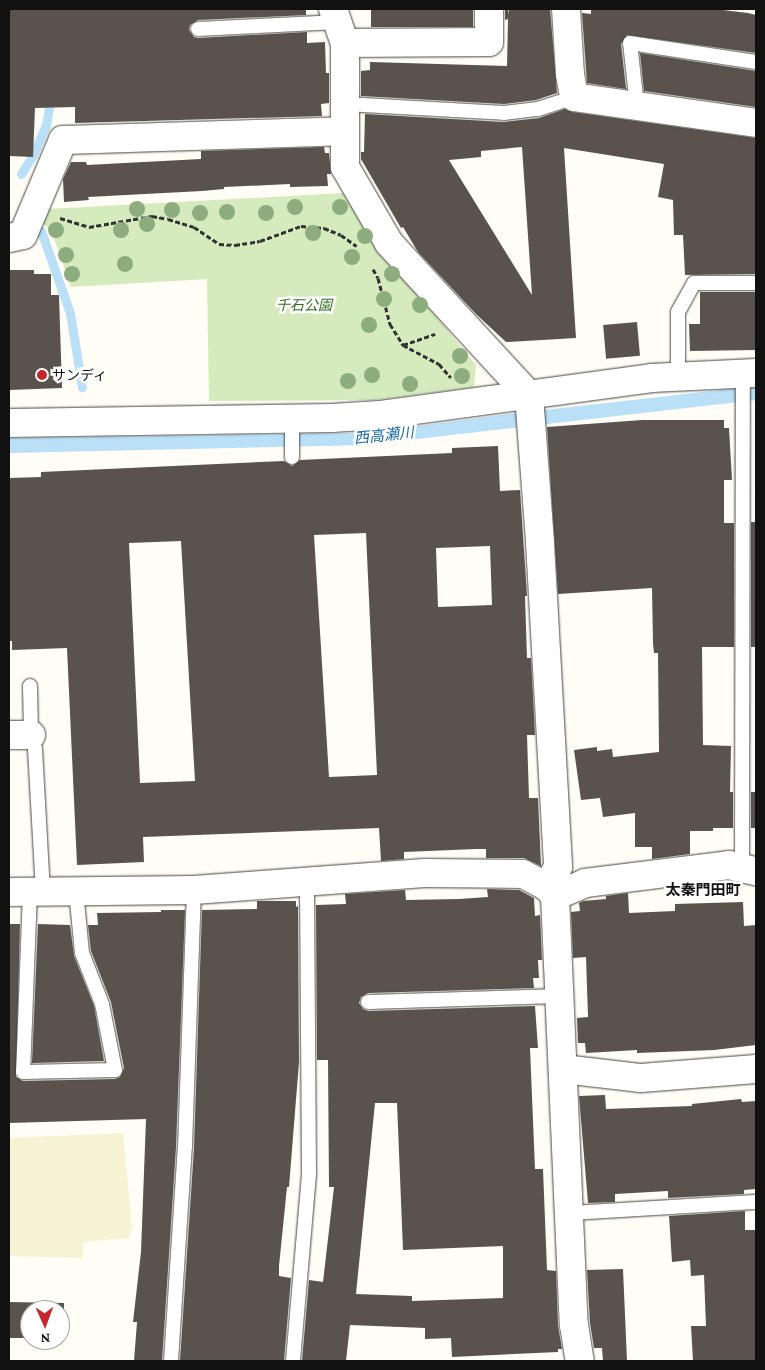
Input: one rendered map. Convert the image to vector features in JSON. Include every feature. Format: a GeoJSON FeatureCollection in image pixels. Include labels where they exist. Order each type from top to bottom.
{"type":"FeatureCollection","features":[{"type":"Feature","properties":{"kind":"street"},"geometry":{"type":"LineString","coordinates":[[489,9],[489,42],[339,25],[344,104],[345,167],[389,242],[531,410],[558,868],[551,892],[560,996],[574,1325],[580,1361]]}},
{"type":"Feature","properties":{"kind":"street"},"geometry":{"type":"LineString","coordinates":[[566,9],[570,74],[574,97],[756,123]]}},
{"type":"Feature","properties":{"kind":"street"},"geometry":{"type":"LineString","coordinates":[[9,238],[23,234],[63,140],[345,131]]}},
{"type":"Feature","properties":{"kind":"street"},"geometry":{"type":"LineString","coordinates":[[9,423],[292,422],[378,415],[531,410],[651,378],[748,377]]}},
{"type":"Feature","properties":{"kind":"street"},"geometry":{"type":"LineString","coordinates":[[27,892],[194,890],[424,873],[523,874],[551,892],[585,883],[729,865],[749,869]]}},
{"type":"Feature","properties":{"kind":"street"},"geometry":{"type":"LineString","coordinates":[[563,1069],[641,1078],[756,1069]]}},
{"type":"Feature","properties":{"kind":"lane"},"geometry":{"type":"LineString","coordinates":[[198,29],[339,25]]}},
{"type":"Feature","properties":{"kind":"lane"},"geometry":{"type":"LineString","coordinates":[[637,106],[630,43],[756,62]]}},
{"type":"Feature","properties":{"kind":"lane"},"geometry":{"type":"LineString","coordinates":[[344,104],[504,113],[538,109],[574,97]]}},
{"type":"Feature","properties":{"kind":"lane"},"geometry":{"type":"LineString","coordinates":[[678,377],[678,312],[694,283],[756,283]]}},
{"type":"Feature","properties":{"kind":"lane"},"geometry":{"type":"LineString","coordinates":[[748,377],[742,410],[749,869]]}},
{"type":"Feature","properties":{"kind":"lane"},"geometry":{"type":"LineString","coordinates":[[292,422],[292,456]]}},
{"type":"Feature","properties":{"kind":"lane"},"geometry":{"type":"LineString","coordinates":[[30,686],[20,735],[36,749],[27,892],[23,1072],[115,1070],[102,1004],[82,953],[76,891]]}},
{"type":"Feature","properties":{"kind":"lane"},"geometry":{"type":"LineString","coordinates":[[293,1361],[309,1173],[307,881]]}},
{"type":"Feature","properties":{"kind":"lane"},"geometry":{"type":"LineString","coordinates":[[171,1361],[185,1147],[194,890]]}},
{"type":"Feature","properties":{"kind":"lane"},"geometry":{"type":"LineString","coordinates":[[368,1002],[560,996]]}},
{"type":"Feature","properties":{"kind":"lane"},"geometry":{"type":"LineString","coordinates":[[570,1213],[756,1202]]}},
{"type":"Feature","properties":{"kind":"path"},"geometry":{"type":"LineString","coordinates":[[34,207],[89,227],[152,216],[168,219],[194,227],[219,244],[236,245],[260,241],[301,226],[324,228],[341,235],[363,250]]}},
{"type":"Feature","properties":{"kind":"path"},"geometry":{"type":"LineString","coordinates":[[370,264],[378,278],[390,324],[403,345],[439,364],[455,382]]}},
{"type":"Feature","properties":{"kind":"shaded area"},"geometry":{"type":"Polygon","coordinates":[[[123,1133],[132,1227],[129,1238],[83,1242],[83,1258],[9,1256],[9,1138],[123,1133]]]}},
{"type":"Feature","properties":{"kind":"green space","name":"千石公園"},"geometry":{"type":"Polygon","coordinates":[[[345,193],[383,252],[476,365],[474,387],[375,400],[209,401],[207,279],[71,287],[51,230],[42,223],[48,209],[345,193]]]}},
{"type":"Feature","properties":{"kind":"water","name":"西高瀬川"},"geometry":{"type":"Polygon","coordinates":[[[756,386],[756,400],[365,445],[9,453],[9,438],[364,433],[509,414],[756,386]]]}},
{"type":"Feature","properties":{"kind":"building"},"geometry":{"type":"Polygon","coordinates":[[[9,9],[306,9],[306,15],[198,20],[190,25],[189,30],[194,37],[198,38],[307,32],[307,43],[325,42],[326,73],[329,73],[329,103],[321,104],[322,116],[75,123],[75,107],[35,108],[33,157],[9,156],[9,9]]]}},
{"type":"Feature","properties":{"kind":"building"},"geometry":{"type":"Polygon","coordinates":[[[371,9],[473,9],[473,27],[371,27],[371,9]]]}},
{"type":"Feature","properties":{"kind":"building"},"geometry":{"type":"Polygon","coordinates":[[[505,9],[508,9],[509,14],[509,9],[550,9],[557,93],[536,100],[504,104],[361,96],[361,71],[370,70],[370,62],[507,66],[508,19],[505,20],[505,9]]]}},
{"type":"Feature","properties":{"kind":"building"},"geometry":{"type":"Polygon","coordinates":[[[591,9],[714,9],[756,15],[756,53],[627,35],[621,44],[626,89],[587,83],[582,13],[591,14],[591,9]]]}},
{"type":"Feature","properties":{"kind":"building"},"geometry":{"type":"Polygon","coordinates":[[[640,53],[756,71],[756,107],[644,91],[640,53]]]}},
{"type":"Feature","properties":{"kind":"building"},"geometry":{"type":"Polygon","coordinates":[[[565,109],[572,112],[756,138],[756,274],[685,275],[683,235],[674,235],[673,200],[658,197],[664,164],[564,148],[576,338],[506,342],[476,314],[418,252],[403,227],[401,228],[361,159],[361,152],[364,152],[365,114],[504,122],[539,118],[565,109]],[[522,147],[481,151],[481,157],[449,160],[532,295],[522,147]]]}},
{"type":"Feature","properties":{"kind":"building"},"geometry":{"type":"Polygon","coordinates":[[[324,147],[325,153],[329,153],[331,174],[327,174],[328,186],[290,187],[290,184],[224,187],[224,189],[202,191],[88,197],[89,200],[64,202],[63,179],[71,162],[86,162],[87,165],[201,159],[201,151],[324,147]]]}},
{"type":"Feature","properties":{"kind":"building"},"geometry":{"type":"Polygon","coordinates":[[[9,270],[34,270],[34,274],[51,274],[51,295],[59,295],[62,388],[9,390],[9,270]]]}},
{"type":"Feature","properties":{"kind":"building"},"geometry":{"type":"Polygon","coordinates":[[[700,292],[756,292],[756,350],[690,351],[689,324],[700,324],[700,292]]]}},
{"type":"Feature","properties":{"kind":"building"},"geometry":{"type":"Polygon","coordinates":[[[637,322],[640,356],[606,359],[603,325],[637,322]]]}},
{"type":"Feature","properties":{"kind":"building"},"geometry":{"type":"Polygon","coordinates":[[[642,420],[724,420],[724,428],[729,428],[732,480],[724,480],[724,523],[734,523],[734,647],[702,647],[703,745],[731,746],[730,792],[733,792],[733,828],[713,828],[713,831],[690,831],[690,854],[652,859],[652,847],[635,847],[635,813],[603,817],[600,798],[581,800],[574,750],[597,747],[597,751],[612,749],[613,757],[659,752],[658,653],[654,653],[653,644],[652,588],[558,594],[547,427],[642,420]]]}},
{"type":"Feature","properties":{"kind":"building"},"geometry":{"type":"Polygon","coordinates":[[[498,446],[500,491],[520,490],[527,596],[525,596],[527,658],[531,658],[535,735],[527,735],[529,798],[538,798],[541,866],[524,858],[486,858],[486,849],[404,852],[404,859],[381,861],[379,828],[143,837],[144,862],[77,865],[67,648],[12,650],[12,641],[9,641],[9,478],[41,477],[41,472],[284,461],[292,466],[300,460],[452,453],[452,448],[498,446]],[[366,533],[314,535],[329,777],[377,775],[366,533]],[[181,541],[129,543],[140,783],[195,781],[181,541]],[[490,546],[436,548],[438,607],[492,605],[490,546]]]}},
{"type":"Feature","properties":{"kind":"building"},"geometry":{"type":"Polygon","coordinates":[[[751,522],[756,522],[756,647],[751,647],[751,522]]]}},
{"type":"Feature","properties":{"kind":"building"},"geometry":{"type":"Polygon","coordinates":[[[751,792],[756,792],[756,828],[751,828],[751,792]]]}},
{"type":"Feature","properties":{"kind":"building"},"geometry":{"type":"Polygon","coordinates":[[[487,889],[519,890],[534,898],[535,916],[540,915],[542,960],[538,960],[539,978],[533,978],[534,988],[368,993],[361,997],[359,1003],[363,1009],[368,1011],[535,1006],[538,1048],[530,1048],[535,1169],[543,1169],[547,1270],[556,1271],[558,1326],[562,1349],[558,1349],[558,1352],[452,1357],[451,1338],[425,1339],[425,1328],[350,1325],[346,1361],[302,1361],[309,1280],[323,1282],[334,1187],[329,1187],[328,1060],[317,1060],[316,905],[346,904],[345,894],[405,890],[406,900],[488,897],[487,889]],[[375,1103],[356,1294],[412,1296],[412,1301],[503,1298],[503,1246],[403,1250],[397,1103],[375,1103]]]}},
{"type":"Feature","properties":{"kind":"building"},"geometry":{"type":"Polygon","coordinates":[[[628,893],[629,913],[675,911],[675,904],[743,902],[744,926],[756,925],[756,1045],[714,1050],[637,1053],[637,1050],[586,1053],[585,1043],[578,1043],[577,1018],[588,1017],[586,957],[573,958],[571,912],[580,911],[579,903],[583,901],[606,899],[606,896],[628,893]]]}},
{"type":"Feature","properties":{"kind":"building"},"geometry":{"type":"Polygon","coordinates":[[[257,901],[296,901],[296,907],[298,906],[299,1062],[289,1187],[287,1187],[279,1266],[279,1276],[291,1278],[284,1361],[180,1361],[194,1148],[202,910],[257,909],[257,901]]]}},
{"type":"Feature","properties":{"kind":"building"},"geometry":{"type":"Polygon","coordinates":[[[161,910],[185,910],[176,1147],[162,1361],[134,1361],[137,1322],[133,1322],[141,1252],[146,1119],[9,1123],[9,924],[20,924],[16,1077],[23,1081],[115,1079],[120,1077],[124,1068],[111,1002],[91,951],[88,925],[98,925],[97,913],[161,912],[161,910]]]}},
{"type":"Feature","properties":{"kind":"building"},"geometry":{"type":"Polygon","coordinates":[[[38,924],[70,925],[74,956],[94,1006],[104,1061],[32,1063],[38,924]]]}},
{"type":"Feature","properties":{"kind":"building"},"geometry":{"type":"Polygon","coordinates":[[[605,1095],[606,1109],[692,1106],[692,1104],[741,1099],[742,1102],[756,1101],[756,1189],[744,1190],[744,1194],[668,1198],[668,1191],[615,1194],[615,1202],[588,1203],[579,1096],[605,1095]]]}},
{"type":"Feature","properties":{"kind":"building"},"geometry":{"type":"Polygon","coordinates":[[[745,1211],[745,1230],[756,1230],[756,1361],[693,1361],[691,1326],[706,1326],[704,1275],[691,1276],[690,1260],[672,1262],[669,1216],[745,1211]]]}},
{"type":"Feature","properties":{"kind":"building"},"geometry":{"type":"Polygon","coordinates":[[[623,1269],[627,1361],[603,1361],[602,1348],[594,1348],[590,1323],[587,1270],[623,1269]]]}},
{"type":"Feature","properties":{"kind":"building"},"geometry":{"type":"Polygon","coordinates":[[[9,1302],[20,1302],[20,1338],[9,1338],[9,1302]]]}},
{"type":"Feature","properties":{"kind":"waterway"},"geometry":{"type":"LineString","coordinates":[[21,174],[33,155],[46,125],[51,96]]}},
{"type":"Feature","properties":{"kind":"waterway"},"geometry":{"type":"LineString","coordinates":[[41,231],[70,313],[82,387]]}},
{"type":"Feature","properties":{"kind":"place","name":"サンディ"},"geometry":{"type":"Point","coordinates":[42,375]}},
{"type":"Feature","properties":{"kind":"district","name":"太秦門田町"},"geometry":{"type":"Point","coordinates":[703,891]}}]}
